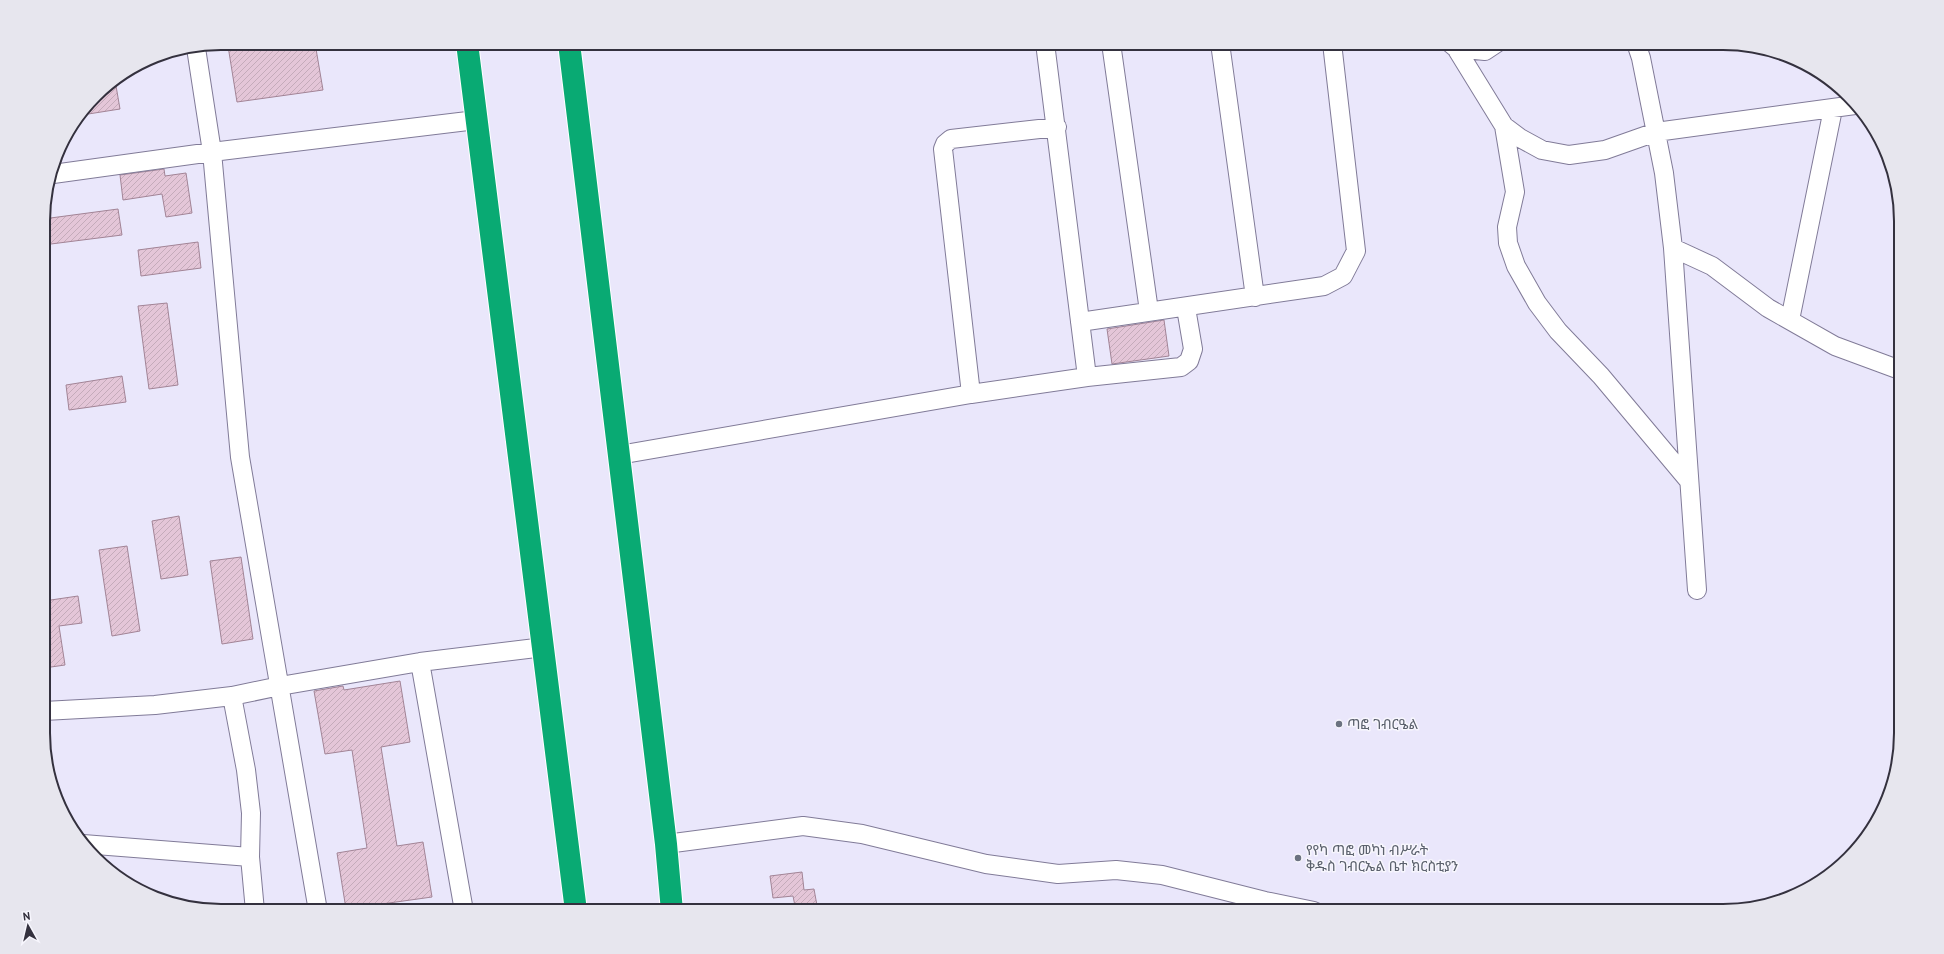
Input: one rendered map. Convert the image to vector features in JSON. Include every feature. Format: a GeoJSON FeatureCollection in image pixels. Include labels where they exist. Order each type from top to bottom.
{"type":"FeatureCollection","features":[{"type":"Feature","properties":{"kind":"highway"},"geometry":{"type":"LineString","coordinates":[[467,50],[544,647],[575,904]]}},
{"type":"Feature","properties":{"kind":"highway"},"geometry":{"type":"LineString","coordinates":[[570,50],[666,844],[671,904]]}},
{"type":"Feature","properties":{"kind":"street"},"geometry":{"type":"LineString","coordinates":[[1046,50],[1057,127],[1087,377]]}},
{"type":"Feature","properties":{"kind":"street"},"geometry":{"type":"LineString","coordinates":[[1112,50],[1149,311]]}},
{"type":"Feature","properties":{"kind":"street"},"geometry":{"type":"LineString","coordinates":[[1221,50],[1255,297]]}},
{"type":"Feature","properties":{"kind":"street"},"geometry":{"type":"LineString","coordinates":[[1080,322],[1149,311],[1186,308],[1220,301],[1324,286],[1343,276],[1356,251],[1333,50]]}},
{"type":"Feature","properties":{"kind":"street"},"geometry":{"type":"LineString","coordinates":[[1456,50],[1504,126],[1520,138],[1542,150],[1569,155],[1605,150],[1656,132],[1850,106]]}},
{"type":"Feature","properties":{"kind":"street"},"geometry":{"type":"LineString","coordinates":[[1638,50],[1664,173],[1673,248],[1697,590]]}},
{"type":"Feature","properties":{"kind":"street"},"geometry":{"type":"LineString","coordinates":[[197,51],[212,152],[241,465],[317,904]]}},
{"type":"Feature","properties":{"kind":"street"},"geometry":{"type":"LineString","coordinates":[[1790,320],[1833,109]]}},
{"type":"Feature","properties":{"kind":"street"},"geometry":{"type":"LineString","coordinates":[[57,173],[212,152],[476,120]]}},
{"type":"Feature","properties":{"kind":"street"},"geometry":{"type":"LineString","coordinates":[[1504,126],[1515,192],[1507,227],[1508,243],[1516,266],[1536,303],[1558,331],[1601,376],[1690,481]]}},
{"type":"Feature","properties":{"kind":"street"},"geometry":{"type":"LineString","coordinates":[[971,394],[943,149],[945,144],[951,139],[1057,127]]}},
{"type":"Feature","properties":{"kind":"street"},"geometry":{"type":"LineString","coordinates":[[1673,248],[1712,266],[1768,308],[1835,346],[1894,368]]}},
{"type":"Feature","properties":{"kind":"street"},"geometry":{"type":"LineString","coordinates":[[619,455],[971,394],[1087,377],[1181,367],[1189,361],[1193,349],[1186,308]]}},
{"type":"Feature","properties":{"kind":"street"},"geometry":{"type":"LineString","coordinates":[[50,710],[155,705],[232,696],[280,686],[420,662],[544,647]]}},
{"type":"Feature","properties":{"kind":"street"},"geometry":{"type":"LineString","coordinates":[[420,662],[463,904]]}},
{"type":"Feature","properties":{"kind":"street"},"geometry":{"type":"LineString","coordinates":[[232,696],[246,770],[251,813],[250,857],[254,904]]}},
{"type":"Feature","properties":{"kind":"street"},"geometry":{"type":"LineString","coordinates":[[666,844],[803,826],[862,834],[986,864],[1058,874],[1116,870],[1162,875],[1280,904]]}},
{"type":"Feature","properties":{"kind":"street"},"geometry":{"type":"LineString","coordinates":[[91,845],[250,857]]}},
{"type":"Feature","properties":{"kind":"building"},"geometry":{"type":"Polygon","coordinates":[[[229,50],[316,50],[323,90],[237,102],[229,50]]]}},
{"type":"Feature","properties":{"kind":"building"},"geometry":{"type":"Polygon","coordinates":[[[116,86],[120,109],[87,114],[116,86]]]}},
{"type":"Feature","properties":{"kind":"building"},"geometry":{"type":"Polygon","coordinates":[[[164,169],[165,176],[186,173],[192,213],[166,217],[162,194],[123,200],[120,175],[164,169]]]}},
{"type":"Feature","properties":{"kind":"building"},"geometry":{"type":"Polygon","coordinates":[[[118,209],[122,235],[50,244],[50,218],[118,209]]]}},
{"type":"Feature","properties":{"kind":"building"},"geometry":{"type":"Polygon","coordinates":[[[198,242],[201,268],[141,276],[138,250],[198,242]]]}},
{"type":"Feature","properties":{"kind":"building"},"geometry":{"type":"Polygon","coordinates":[[[167,303],[178,385],[149,389],[138,306],[167,303]]]}},
{"type":"Feature","properties":{"kind":"building"},"geometry":{"type":"Polygon","coordinates":[[[1164,320],[1169,356],[1112,364],[1107,329],[1164,320]]]}},
{"type":"Feature","properties":{"kind":"building"},"geometry":{"type":"Polygon","coordinates":[[[122,376],[126,402],[69,410],[66,385],[122,376]]]}},
{"type":"Feature","properties":{"kind":"building"},"geometry":{"type":"Polygon","coordinates":[[[179,516],[188,575],[161,579],[152,521],[179,516]]]}},
{"type":"Feature","properties":{"kind":"building"},"geometry":{"type":"Polygon","coordinates":[[[127,546],[140,631],[112,636],[99,550],[127,546]]]}},
{"type":"Feature","properties":{"kind":"building"},"geometry":{"type":"Polygon","coordinates":[[[241,557],[253,639],[222,644],[210,561],[241,557]]]}},
{"type":"Feature","properties":{"kind":"building"},"geometry":{"type":"Polygon","coordinates":[[[78,596],[82,623],[59,626],[65,665],[50,667],[50,600],[78,596]]]}},
{"type":"Feature","properties":{"kind":"building"},"geometry":{"type":"Polygon","coordinates":[[[400,681],[410,742],[381,747],[397,846],[423,842],[432,897],[382,904],[345,904],[337,853],[367,848],[352,750],[325,754],[314,691],[343,686],[344,690],[400,681]]]}},
{"type":"Feature","properties":{"kind":"building"},"geometry":{"type":"Polygon","coordinates":[[[802,872],[804,890],[814,889],[817,904],[795,904],[793,896],[773,898],[770,876],[802,872]]]}},
{"type":"Feature","properties":{"kind":"place","name":"ጣፎ ገብርዔል"},"geometry":{"type":"Point","coordinates":[1339,724]}},
{"type":"Feature","properties":{"kind":"place","name":"የየካ ጣፎ መካነ ብሥራት ቅዱስ ገብርኤል ቤተ ክርስቲያን"},"geometry":{"type":"Point","coordinates":[1298,858]}}]}
